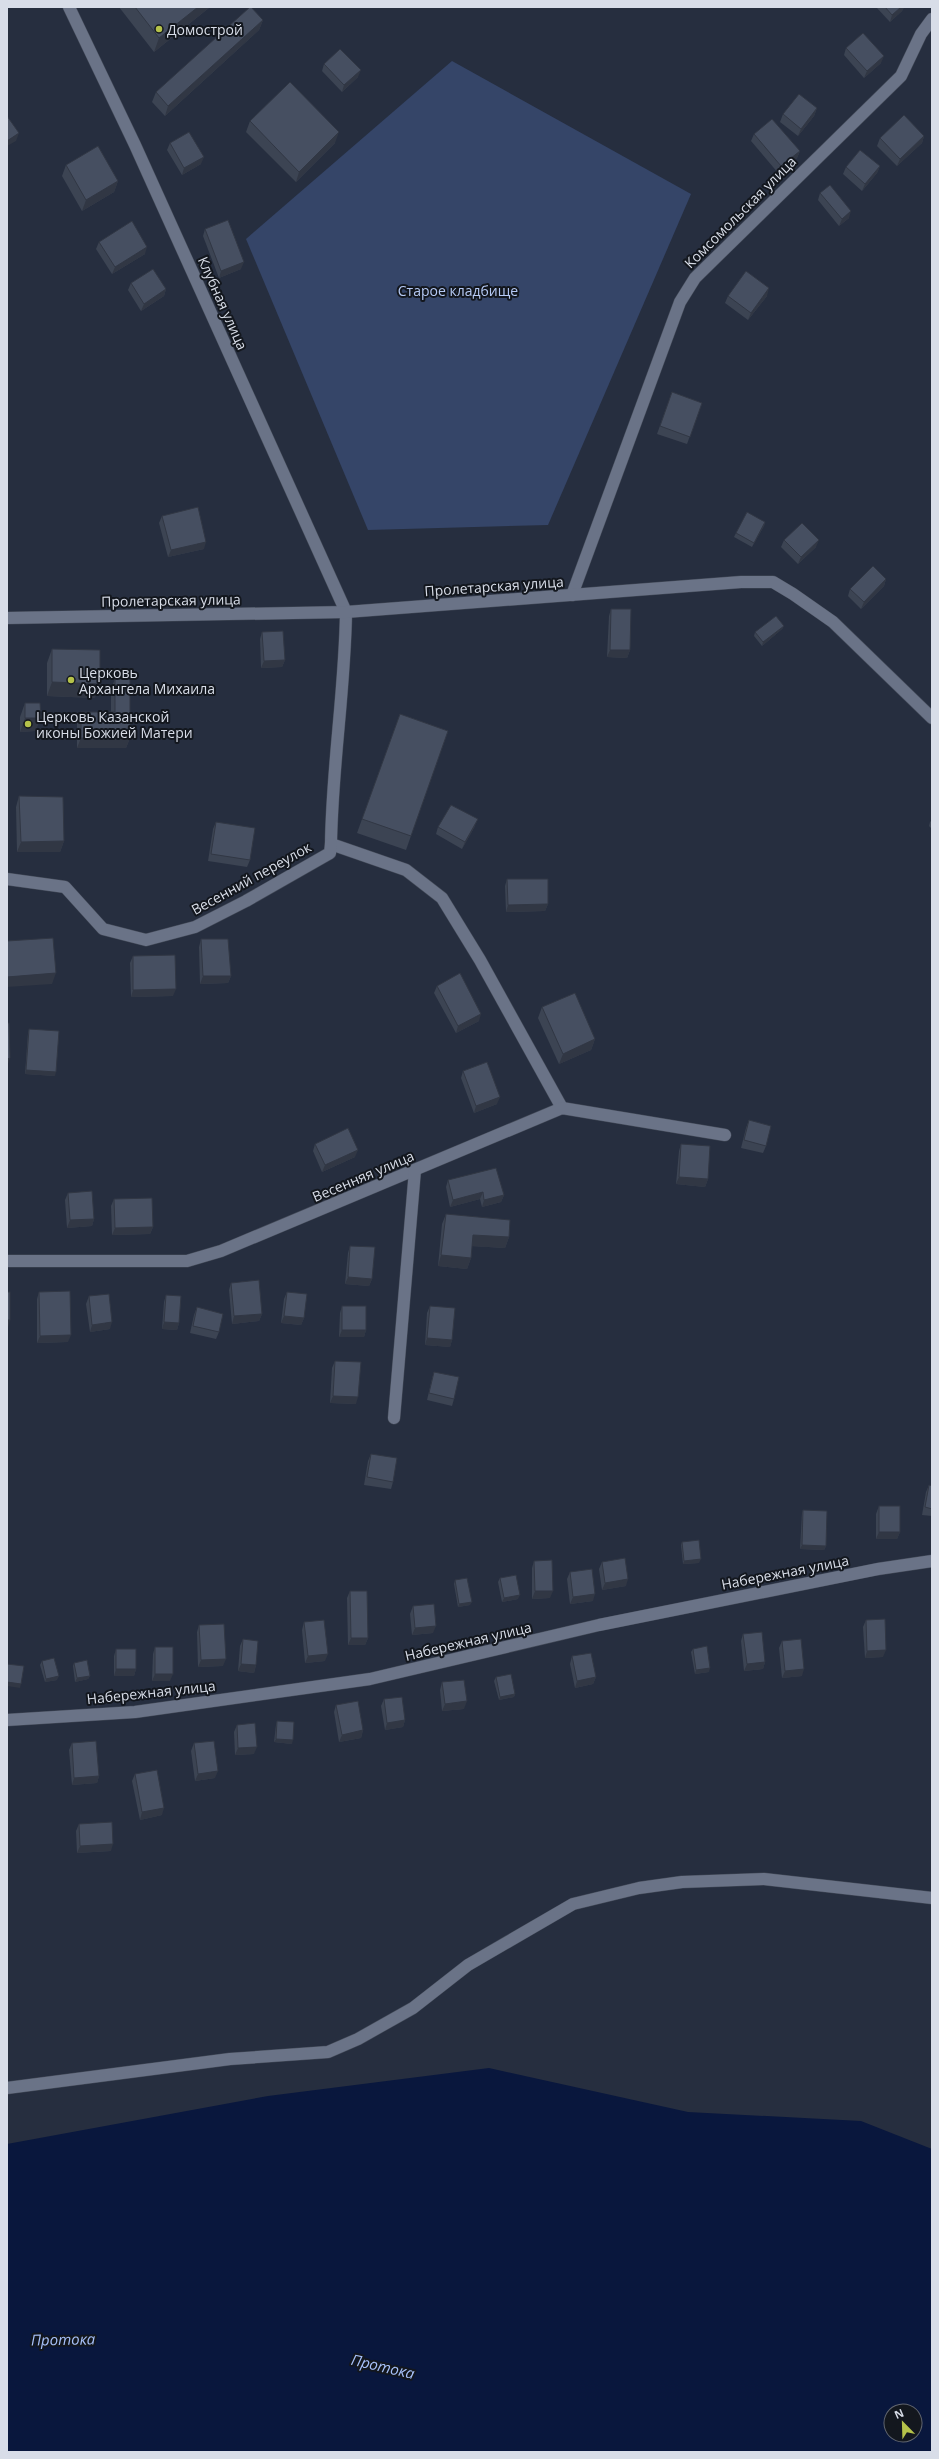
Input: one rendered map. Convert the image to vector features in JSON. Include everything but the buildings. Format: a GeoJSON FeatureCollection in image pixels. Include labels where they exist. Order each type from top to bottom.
{"type":"FeatureCollection","features":[{"type":"Feature","properties":{"kind":"street","name":"Клубная улица"},"geometry":{"type":"LineString","coordinates":[[68,7],[135,145],[346,612]]}},
{"type":"Feature","properties":{"kind":"street","name":"Комсомольская улица"},"geometry":{"type":"LineString","coordinates":[[572,595],[680,302],[694,278],[901,76],[921,34],[932,19]]}},
{"type":"Feature","properties":{"kind":"street","name":"Пролетарская улица"},"geometry":{"type":"LineString","coordinates":[[7,618],[346,612],[741,582],[773,582],[793,594],[832,622],[932,718]]}},
{"type":"Feature","properties":{"kind":"street","name":"Весенний переулок"},"geometry":{"type":"LineString","coordinates":[[7,879],[65,887],[103,929],[146,940],[195,926],[246,900],[330,853],[332,789],[346,666],[346,612]]}},
{"type":"Feature","properties":{"kind":"street","name":"Весенний переулок"},"geometry":{"type":"LineString","coordinates":[[331,844],[406,870],[442,898],[480,960],[562,1108]]}},
{"type":"Feature","properties":{"kind":"street"},"geometry":{"type":"LineString","coordinates":[[562,1108],[725,1135]]}},
{"type":"Feature","properties":{"kind":"street","name":"Весенняя улица"},"geometry":{"type":"LineString","coordinates":[[7,1261],[187,1261],[221,1251],[562,1108]]}},
{"type":"Feature","properties":{"kind":"street"},"geometry":{"type":"LineString","coordinates":[[394,1418],[415,1170]]}},
{"type":"Feature","properties":{"kind":"street","name":"Набережная улица"},"geometry":{"type":"LineString","coordinates":[[7,1720],[135,1712],[370,1679],[599,1625],[878,1569],[932,1561]]}},
{"type":"Feature","properties":{"kind":"street"},"geometry":{"type":"LineString","coordinates":[[7,2088],[230,2059],[328,2052],[358,2040],[413,2008],[468,1965],[573,1904],[639,1888],[682,1882],[764,1879],[932,1898]]}},
{"type":"Feature","properties":{"kind":"green space","name":"Старое кладбище"},"geometry":{"type":"Polygon","coordinates":[[[452,61],[691,194],[548,525],[368,530],[246,239],[452,61]]]}},
{"type":"Feature","properties":{"kind":"water","name":"Протока"},"geometry":{"type":"Polygon","coordinates":[[[489,2068],[688,2112],[861,2121],[932,2149],[932,2452],[7,2452],[7,2144],[268,2096],[489,2068]]]}},
{"type":"Feature","properties":{"kind":"place","name":"Домострой"},"geometry":{"type":"Point","coordinates":[159,29]}},
{"type":"Feature","properties":{"kind":"place","name":"Церковь Архангела Михаила"},"geometry":{"type":"Point","coordinates":[71,680]}},
{"type":"Feature","properties":{"kind":"place","name":"Церковь Казанской иконы Божией Матери"},"geometry":{"type":"Point","coordinates":[28,724]}}]}
